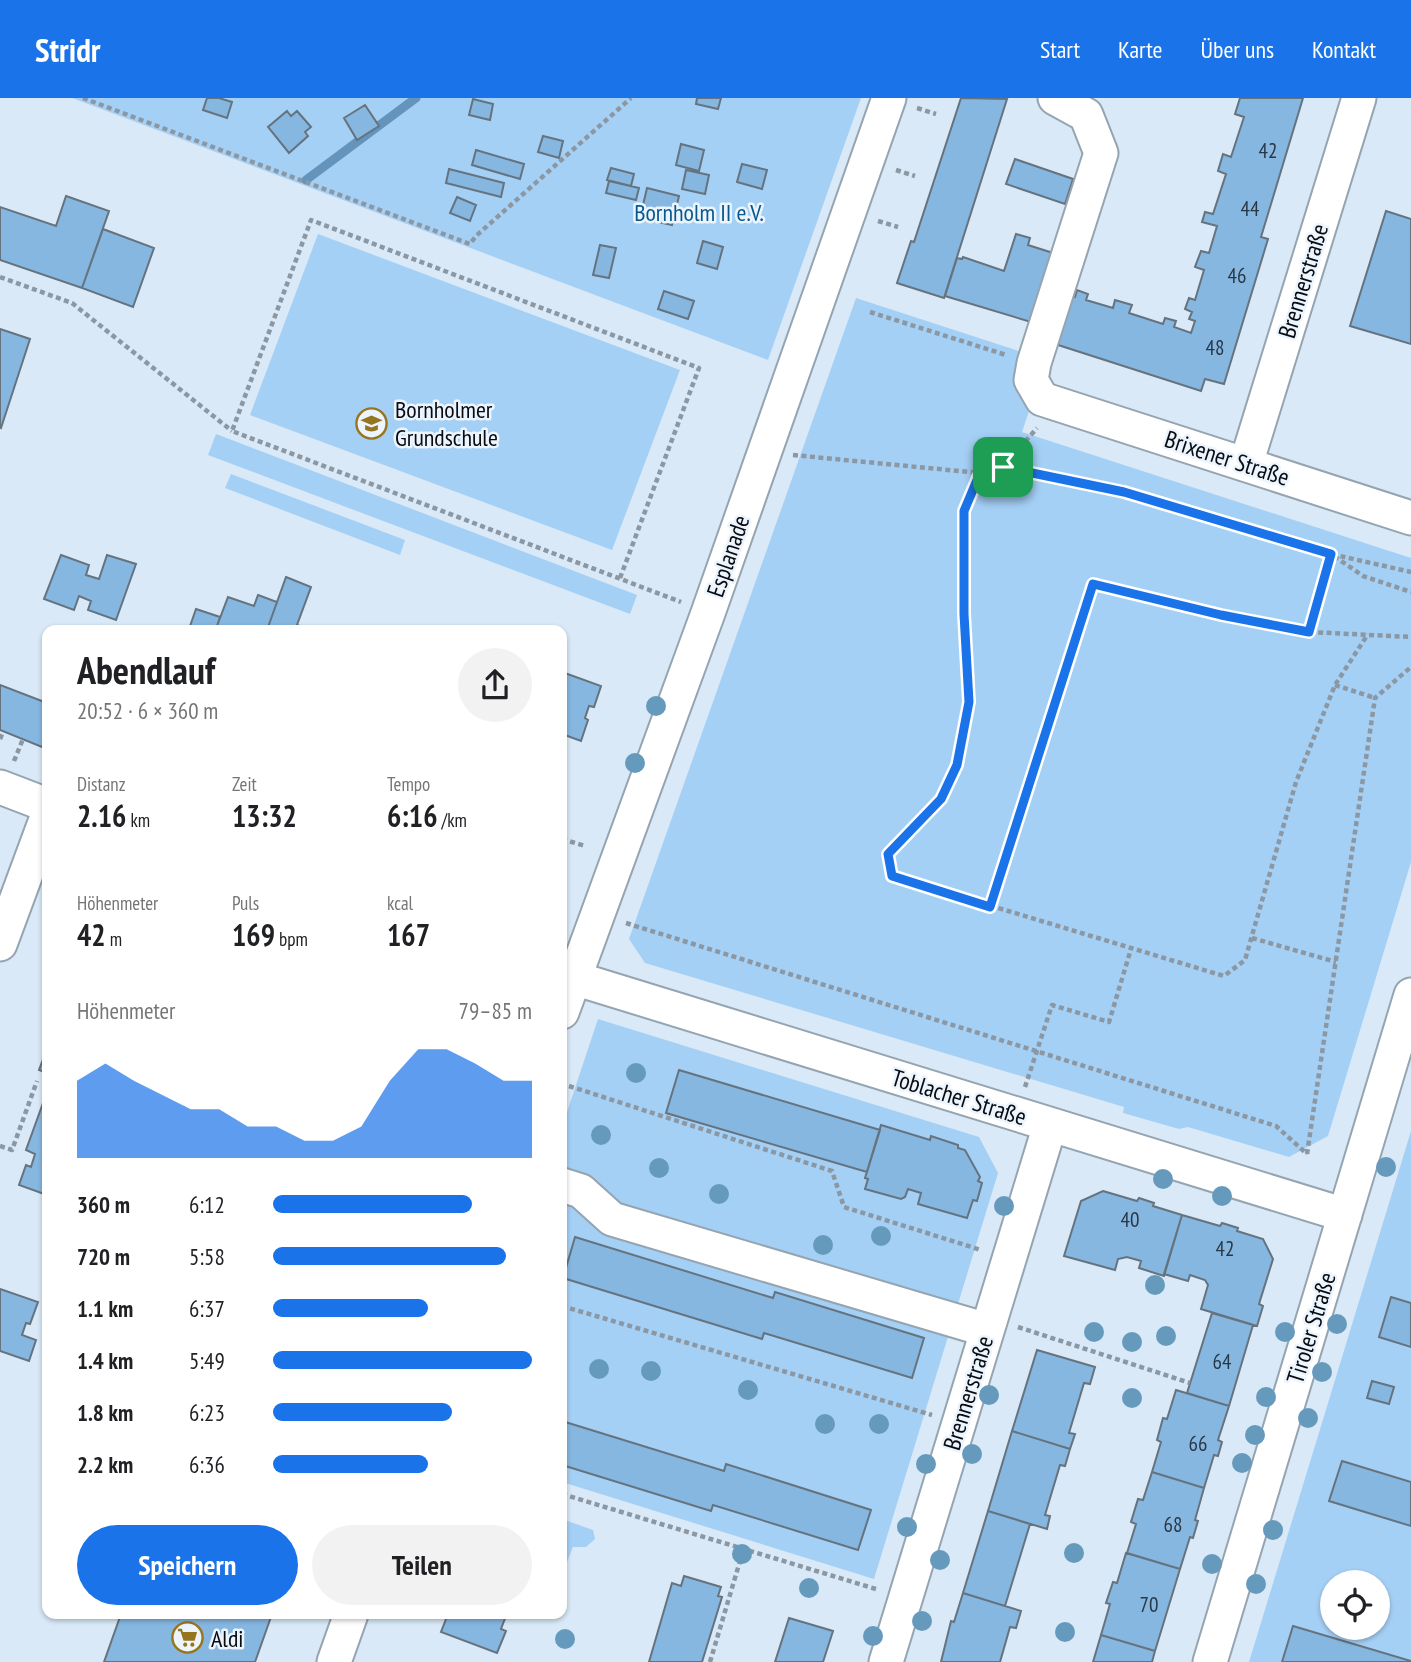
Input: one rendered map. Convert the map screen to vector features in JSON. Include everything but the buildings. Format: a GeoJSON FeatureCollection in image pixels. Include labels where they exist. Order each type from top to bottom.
{"type":"FeatureCollection","features":[{"type":"Feature","properties":{"kind":"street"},"geometry":{"type":"LineString","coordinates":[[1052,402],[1031,380],[1034,363],[1101,153],[1086,115],[1055,98]]}},
{"type":"Feature","properties":{"kind":"street","name":"Brennerstraße"},"geometry":{"type":"LineString","coordinates":[[1246,464],[1359,98]]}},
{"type":"Feature","properties":{"kind":"street","name":"Esplanade"},"geometry":{"type":"LineString","coordinates":[[567,998],[695,608],[899,101]]}},
{"type":"Feature","properties":{"kind":"street","name":"Brixener Straße"},"geometry":{"type":"LineString","coordinates":[[1052,402],[1411,518]]}},
{"type":"Feature","properties":{"kind":"street"},"geometry":{"type":"LineString","coordinates":[[6,777],[42,802]]}},
{"type":"Feature","properties":{"kind":"street"},"geometry":{"type":"LineString","coordinates":[[0,944],[42,831]]}},
{"type":"Feature","properties":{"kind":"street","name":"Toblacher Straße"},"geometry":{"type":"LineString","coordinates":[[574,978],[1345,1215]]}},
{"type":"Feature","properties":{"kind":"street","name":"Tiroler Straße"},"geometry":{"type":"LineString","coordinates":[[1210,1662],[1411,995]]}},
{"type":"Feature","properties":{"kind":"street","name":"Brennerstraße"},"geometry":{"type":"LineString","coordinates":[[886,1662],[1002,1328],[1050,1125]]}},
{"type":"Feature","properties":{"kind":"street"},"geometry":{"type":"LineString","coordinates":[[567,1187],[581,1191],[612,1219],[1002,1328]]}},
{"type":"Feature","properties":{"kind":"street"},"geometry":{"type":"LineString","coordinates":[[334,1662],[349,1619]]}},
{"type":"Feature","properties":{"kind":"path"},"geometry":{"type":"LineString","coordinates":[[83,98],[470,244],[475,236],[631,98]]}},
{"type":"Feature","properties":{"kind":"path"},"geometry":{"type":"LineString","coordinates":[[899,101],[936,114]]}},
{"type":"Feature","properties":{"kind":"path"},"geometry":{"type":"LineString","coordinates":[[889,167],[915,176]]}},
{"type":"Feature","properties":{"kind":"path"},"geometry":{"type":"LineString","coordinates":[[232,430],[311,220],[556,313],[699,368],[620,579]]}},
{"type":"Feature","properties":{"kind":"path"},"geometry":{"type":"LineString","coordinates":[[872,220],[898,227]]}},
{"type":"Feature","properties":{"kind":"path"},"geometry":{"type":"LineString","coordinates":[[0,277],[72,303],[232,430],[695,608]]}},
{"type":"Feature","properties":{"kind":"path"},"geometry":{"type":"LineString","coordinates":[[870,312],[1034,363]]}},
{"type":"Feature","properties":{"kind":"path"},"geometry":{"type":"LineString","coordinates":[[1003,467],[1052,402]]}},
{"type":"Feature","properties":{"kind":"path"},"geometry":{"type":"LineString","coordinates":[[789,455],[980,473],[1003,467],[1124,492],[1331,554],[1411,572]]}},
{"type":"Feature","properties":{"kind":"path"},"geometry":{"type":"LineString","coordinates":[[980,473],[964,511],[964,614],[969,702],[957,765],[941,799],[888,854],[892,876],[1224,976],[1245,960],[1296,782],[1335,685],[1368,634]]}},
{"type":"Feature","properties":{"kind":"path"},"geometry":{"type":"LineString","coordinates":[[1331,554],[1363,576],[1411,592]]}},
{"type":"Feature","properties":{"kind":"path"},"geometry":{"type":"LineString","coordinates":[[1309,632],[1331,554]]}},
{"type":"Feature","properties":{"kind":"path"},"geometry":{"type":"LineString","coordinates":[[990,907],[1093,584],[1221,615],[1309,632],[1411,637]]}},
{"type":"Feature","properties":{"kind":"path"},"geometry":{"type":"LineString","coordinates":[[626,923],[1276,1126],[1307,1154],[1375,698],[1411,667]]}},
{"type":"Feature","properties":{"kind":"path"},"geometry":{"type":"LineString","coordinates":[[1335,685],[1375,698]]}},
{"type":"Feature","properties":{"kind":"path"},"geometry":{"type":"LineString","coordinates":[[0,739],[3,732]]}},
{"type":"Feature","properties":{"kind":"path"},"geometry":{"type":"LineString","coordinates":[[6,777],[23,739]]}},
{"type":"Feature","properties":{"kind":"path"},"geometry":{"type":"LineString","coordinates":[[567,841],[585,846]]}},
{"type":"Feature","properties":{"kind":"path"},"geometry":{"type":"LineString","coordinates":[[1252,938],[1336,961]]}},
{"type":"Feature","properties":{"kind":"path"},"geometry":{"type":"LineString","coordinates":[[1037,1052],[1052,1005],[1109,1022],[1131,949]]}},
{"type":"Feature","properties":{"kind":"path"},"geometry":{"type":"LineString","coordinates":[[0,1146],[12,1150],[37,1081]]}},
{"type":"Feature","properties":{"kind":"path"},"geometry":{"type":"LineString","coordinates":[[569,1086],[832,1171],[844,1208],[982,1251]]}},
{"type":"Feature","properties":{"kind":"path"},"geometry":{"type":"LineString","coordinates":[[567,1307],[933,1415]]}},
{"type":"Feature","properties":{"kind":"path"},"geometry":{"type":"LineString","coordinates":[[1002,1328],[1190,1383]]}},
{"type":"Feature","properties":{"kind":"path"},"geometry":{"type":"LineString","coordinates":[[567,1496],[880,1590]]}},
{"type":"Feature","properties":{"kind":"path"},"geometry":{"type":"LineString","coordinates":[[738,1548],[736,1555],[740,1561]]}},
{"type":"Feature","properties":{"kind":"path"},"geometry":{"type":"LineString","coordinates":[[740,1561],[747,1558],[749,1550]]}},
{"type":"Feature","properties":{"kind":"path"},"geometry":{"type":"LineString","coordinates":[[710,1662],[740,1561]]}},
{"type":"Feature","properties":{"kind":"green space","name":"Bornholm II e.V."},"geometry":{"type":"Polygon","coordinates":[[[72,98],[861,98],[768,360],[72,98]]]}},
{"type":"Feature","properties":{"kind":"green space"},"geometry":{"type":"Polygon","coordinates":[[[318,234],[680,370],[612,550],[250,415],[318,234]]]}},
{"type":"Feature","properties":{"kind":"green space"},"geometry":{"type":"Polygon","coordinates":[[[856,298],[1046,360],[1022,432],[1411,558],[1411,862],[1328,1136],[1289,1157],[1188,1127],[1179,1129],[1123,1113],[1124,1107],[645,963],[629,939],[856,298]]]}},
{"type":"Feature","properties":{"kind":"green space"},"geometry":{"type":"Polygon","coordinates":[[[216,434],[637,595],[630,614],[208,455],[216,434]]]}},
{"type":"Feature","properties":{"kind":"green space"},"geometry":{"type":"Polygon","coordinates":[[[231,474],[405,540],[400,555],[225,488],[231,474]]]}},
{"type":"Feature","properties":{"kind":"green space"},"geometry":{"type":"Polygon","coordinates":[[[598,1019],[979,1137],[998,1173],[874,1579],[567,1484],[567,1112],[598,1019]]]}},
{"type":"Feature","properties":{"kind":"green space"},"geometry":{"type":"Polygon","coordinates":[[[1411,1131],[1411,1662],[1249,1662],[1411,1131]]]}},
{"type":"Feature","properties":{"kind":"green space"},"geometry":{"type":"Polygon","coordinates":[[[567,1521],[593,1530],[595,1539],[586,1547],[573,1547],[567,1562],[567,1521]]]}},
{"type":"Feature","properties":{"kind":"waterway"},"geometry":{"type":"LineString","coordinates":[[306,180],[416,98]]}},
{"type":"Feature","properties":{"kind":"place","name":"Bornholmer Grundschule"},"geometry":{"type":"Point","coordinates":[372,423]}},
{"type":"Feature","properties":{"kind":"place","name":"Aldi"},"geometry":{"type":"Point","coordinates":[188,1638]}},
{"type":"Feature","properties":{"kind":"route"},"geometry":{"type":"LineString","coordinates":[[1003,467],[1124,492],[1331,554],[1309,632],[1221,615],[1093,584],[990,907],[892,876],[888,854],[941,799],[957,765],[969,702],[964,614],[964,511],[980,473],[1003,467]]}}]}
